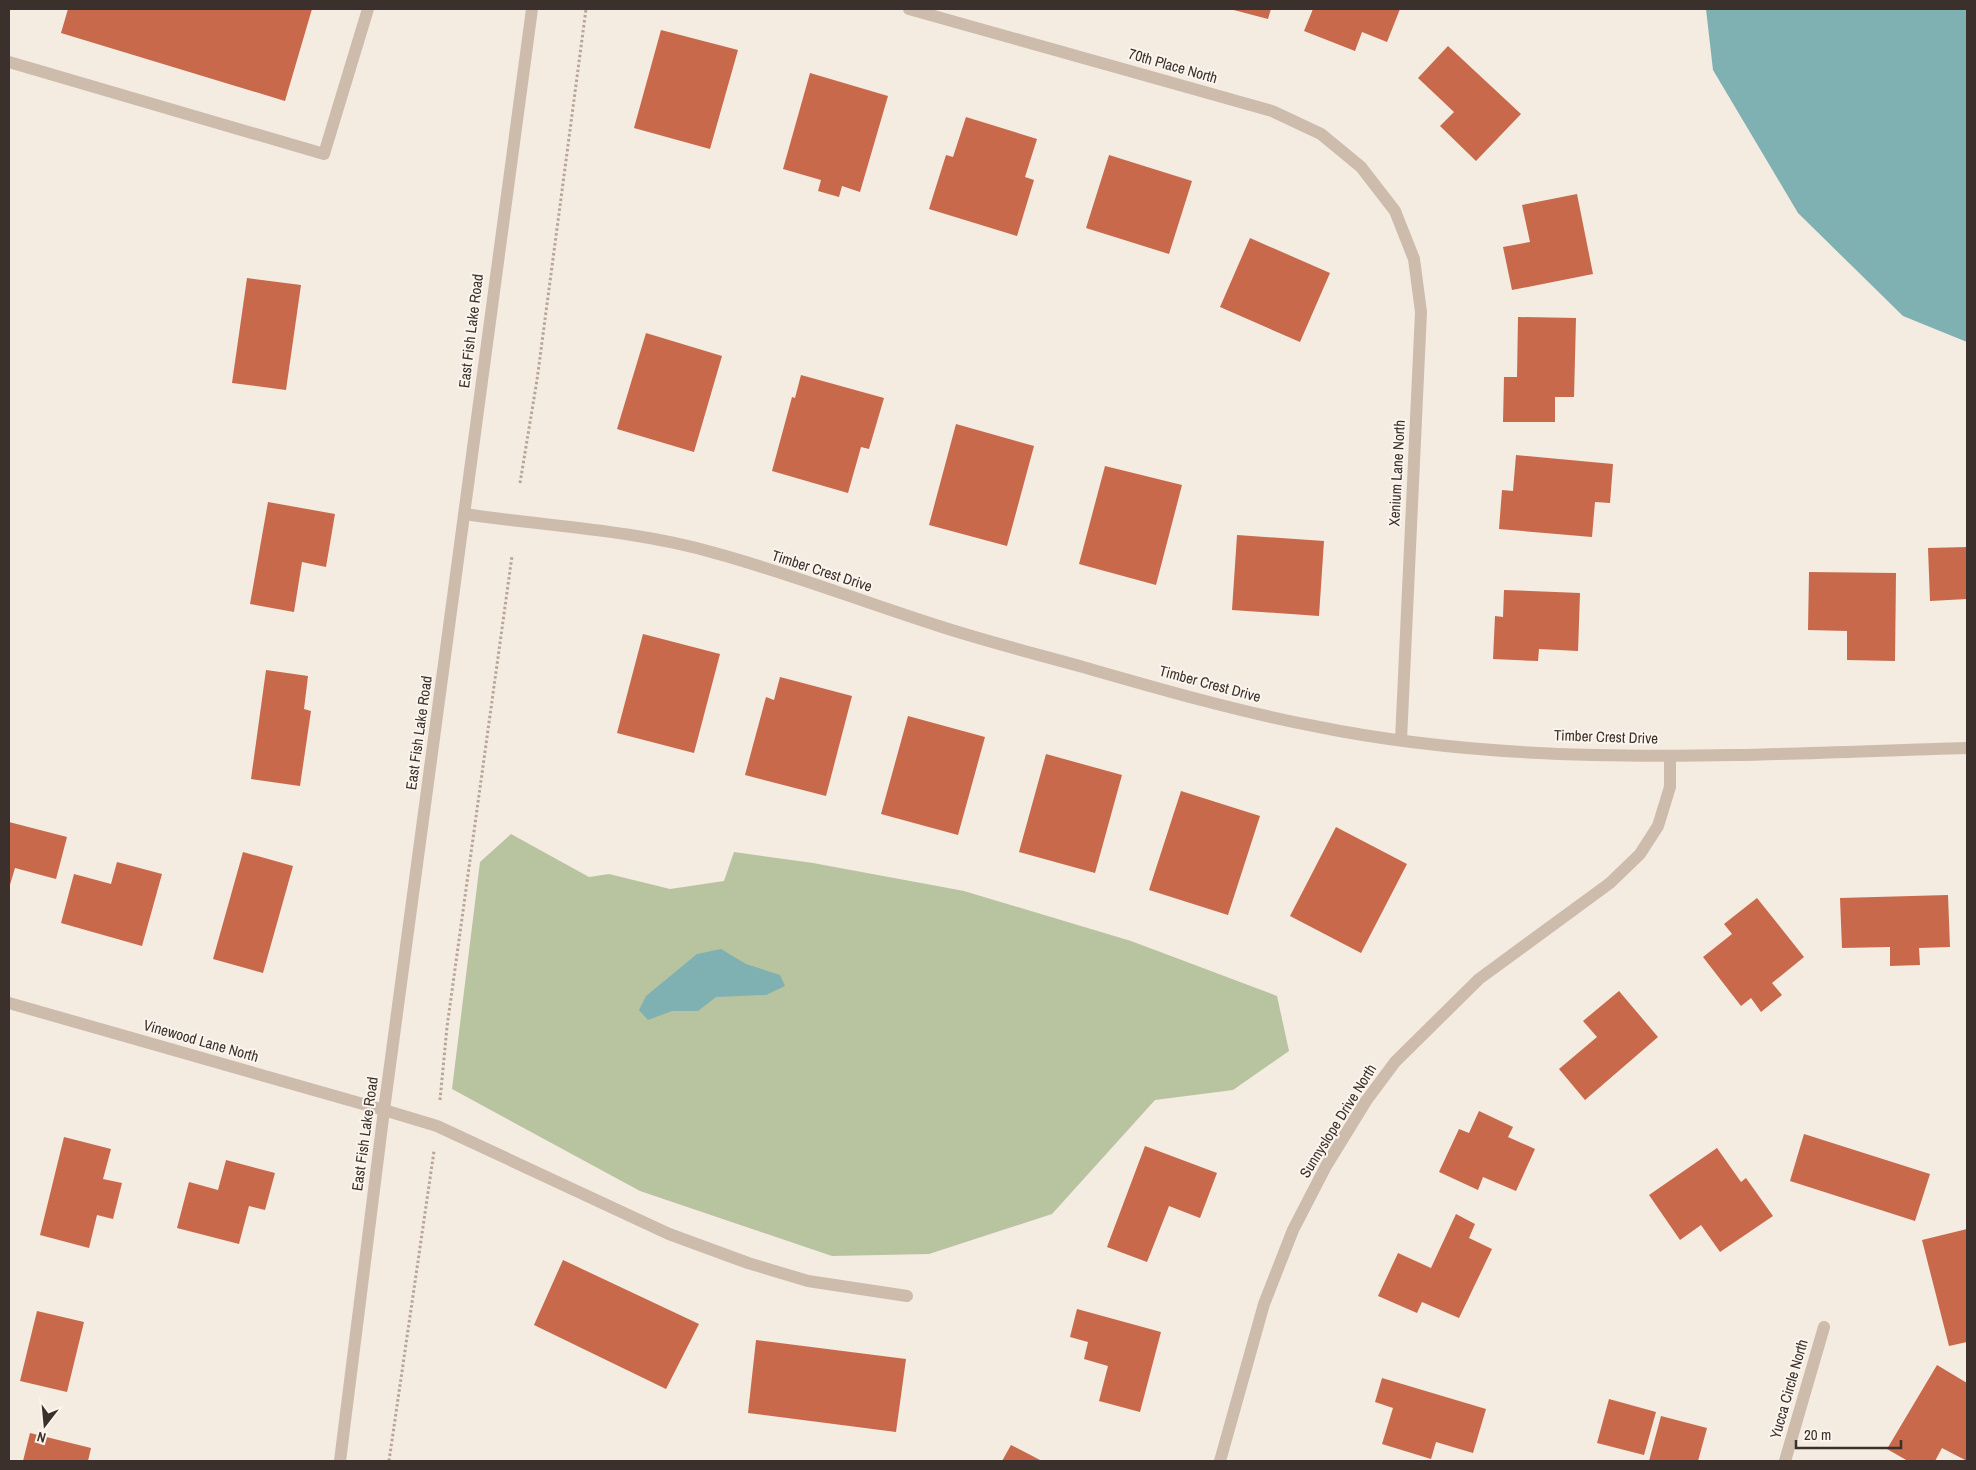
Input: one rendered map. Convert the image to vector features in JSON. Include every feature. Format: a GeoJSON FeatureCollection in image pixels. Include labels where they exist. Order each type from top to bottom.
{"type":"FeatureCollection","features":[{"type":"Feature","properties":{"kind":"street"},"geometry":{"type":"LineString","coordinates":[[9,62],[324,154],[368,9]]}},
{"type":"Feature","properties":{"kind":"street","name":"East Fish Lake Road"},"geometry":{"type":"LineString","coordinates":[[340,1461],[384,1110],[532,9]]}},
{"type":"Feature","properties":{"kind":"street","name":"70th Place North"},"geometry":{"type":"LineString","coordinates":[[909,9],[1272,111],[1321,134],[1361,167],[1395,212]]}},
{"type":"Feature","properties":{"kind":"street","name":"Xenium Lane North"},"geometry":{"type":"LineString","coordinates":[[1395,212],[1414,259],[1420,312],[1400,740]]}},
{"type":"Feature","properties":{"kind":"street","name":"Timber Crest Drive"},"geometry":{"type":"LineString","coordinates":[[464,514],[627,535],[713,552],[945,628],[1233,708],[1318,727],[1400,740],[1500,750],[1670,756],[1967,748]]}},
{"type":"Feature","properties":{"kind":"street","name":"Sunnyslope Drive North"},"geometry":{"type":"LineString","coordinates":[[1220,1461],[1264,1304],[1293,1230],[1326,1166],[1366,1101],[1395,1062],[1479,979],[1610,883],[1640,854],[1658,826],[1668,795],[1670,787],[1670,756]]}},
{"type":"Feature","properties":{"kind":"street","name":"Vinewood Lane North"},"geometry":{"type":"LineString","coordinates":[[9,1003],[437,1126],[669,1234],[748,1264],[808,1281],[907,1296]]}},
{"type":"Feature","properties":{"kind":"street","name":"Yucca Circle North"},"geometry":{"type":"LineString","coordinates":[[1785,1461],[1824,1327]]}},
{"type":"Feature","properties":{"kind":"path"},"geometry":{"type":"LineString","coordinates":[[520,483],[537,380],[586,9]]}},
{"type":"Feature","properties":{"kind":"path"},"geometry":{"type":"LineString","coordinates":[[440,1105],[447,1027],[512,556]]}},
{"type":"Feature","properties":{"kind":"path"},"geometry":{"type":"LineString","coordinates":[[389,1461],[435,1148]]}},
{"type":"Feature","properties":{"kind":"green space"},"geometry":{"type":"Polygon","coordinates":[[[511,834],[589,877],[609,874],[670,889],[724,881],[734,852],[813,863],[964,891],[1131,941],[1277,996],[1289,1051],[1233,1090],[1155,1100],[1052,1214],[929,1254],[832,1256],[640,1191],[452,1089],[480,862],[511,834]]]}},
{"type":"Feature","properties":{"kind":"water"},"geometry":{"type":"Polygon","coordinates":[[[1706,9],[1967,9],[1967,342],[1903,316],[1798,213],[1713,70],[1706,9]]]}},
{"type":"Feature","properties":{"kind":"water"},"geometry":{"type":"Polygon","coordinates":[[[721,949],[746,964],[780,975],[785,986],[766,995],[716,997],[698,1011],[672,1011],[648,1020],[639,1010],[646,996],[697,954],[721,949]]]}},
{"type":"Feature","properties":{"kind":"building"},"geometry":{"type":"Polygon","coordinates":[[[68,9],[312,9],[285,101],[61,33],[68,9]]]}},
{"type":"Feature","properties":{"kind":"building"},"geometry":{"type":"Polygon","coordinates":[[[1230,9],[1271,9],[1268,19],[1230,9]]]}},
{"type":"Feature","properties":{"kind":"building"},"geometry":{"type":"Polygon","coordinates":[[[1313,9],[1400,9],[1387,42],[1362,32],[1355,51],[1304,31],[1313,9]]]}},
{"type":"Feature","properties":{"kind":"building"},"geometry":{"type":"Polygon","coordinates":[[[661,30],[738,50],[710,149],[634,128],[661,30]]]}},
{"type":"Feature","properties":{"kind":"building"},"geometry":{"type":"Polygon","coordinates":[[[1448,46],[1521,114],[1476,161],[1440,126],[1454,112],[1418,78],[1448,46]]]}},
{"type":"Feature","properties":{"kind":"building"},"geometry":{"type":"Polygon","coordinates":[[[810,73],[888,96],[860,192],[842,186],[839,197],[818,191],[821,180],[783,169],[810,73]]]}},
{"type":"Feature","properties":{"kind":"building"},"geometry":{"type":"Polygon","coordinates":[[[966,117],[1037,139],[1025,177],[1034,180],[1017,236],[929,209],[946,155],[953,157],[966,117]]]}},
{"type":"Feature","properties":{"kind":"building"},"geometry":{"type":"Polygon","coordinates":[[[1109,155],[1192,181],[1169,254],[1086,228],[1109,155]]]}},
{"type":"Feature","properties":{"kind":"building"},"geometry":{"type":"Polygon","coordinates":[[[1577,194],[1593,274],[1512,290],[1503,247],[1530,242],[1522,205],[1577,194]]]}},
{"type":"Feature","properties":{"kind":"building"},"geometry":{"type":"Polygon","coordinates":[[[1250,238],[1330,273],[1300,342],[1220,307],[1250,238]]]}},
{"type":"Feature","properties":{"kind":"building"},"geometry":{"type":"Polygon","coordinates":[[[247,278],[301,285],[286,390],[232,383],[247,278]]]}},
{"type":"Feature","properties":{"kind":"building"},"geometry":{"type":"Polygon","coordinates":[[[1518,317],[1576,318],[1574,397],[1555,397],[1555,422],[1503,422],[1504,377],[1517,377],[1518,317]]]}},
{"type":"Feature","properties":{"kind":"building"},"geometry":{"type":"Polygon","coordinates":[[[646,333],[722,356],[694,452],[617,429],[646,333]]]}},
{"type":"Feature","properties":{"kind":"building"},"geometry":{"type":"Polygon","coordinates":[[[801,375],[884,398],[869,449],[861,447],[848,493],[772,471],[792,397],[795,398],[801,375]]]}},
{"type":"Feature","properties":{"kind":"building"},"geometry":{"type":"Polygon","coordinates":[[[956,424],[1034,446],[1007,546],[929,525],[956,424]]]}},
{"type":"Feature","properties":{"kind":"building"},"geometry":{"type":"Polygon","coordinates":[[[1516,455],[1613,464],[1610,503],[1595,502],[1592,537],[1499,529],[1502,490],[1513,491],[1516,455]]]}},
{"type":"Feature","properties":{"kind":"building"},"geometry":{"type":"Polygon","coordinates":[[[1105,466],[1182,485],[1156,585],[1079,564],[1105,466]]]}},
{"type":"Feature","properties":{"kind":"building"},"geometry":{"type":"Polygon","coordinates":[[[268,502],[335,514],[326,567],[302,562],[294,612],[250,604],[268,502]]]}},
{"type":"Feature","properties":{"kind":"building"},"geometry":{"type":"Polygon","coordinates":[[[1237,535],[1324,541],[1319,616],[1232,610],[1237,535]]]}},
{"type":"Feature","properties":{"kind":"building"},"geometry":{"type":"Polygon","coordinates":[[[1967,547],[1967,599],[1930,601],[1928,548],[1967,547]]]}},
{"type":"Feature","properties":{"kind":"building"},"geometry":{"type":"Polygon","coordinates":[[[1809,572],[1896,573],[1895,661],[1847,660],[1847,631],[1808,630],[1809,572]]]}},
{"type":"Feature","properties":{"kind":"building"},"geometry":{"type":"Polygon","coordinates":[[[1504,590],[1580,593],[1578,651],[1539,649],[1538,661],[1493,659],[1495,616],[1503,617],[1504,590]]]}},
{"type":"Feature","properties":{"kind":"building"},"geometry":{"type":"Polygon","coordinates":[[[643,634],[720,654],[694,753],[617,733],[643,634]]]}},
{"type":"Feature","properties":{"kind":"building"},"geometry":{"type":"Polygon","coordinates":[[[266,670],[308,676],[304,709],[311,711],[300,786],[251,779],[266,670]]]}},
{"type":"Feature","properties":{"kind":"building"},"geometry":{"type":"Polygon","coordinates":[[[780,677],[852,696],[826,796],[745,775],[766,697],[774,700],[780,677]]]}},
{"type":"Feature","properties":{"kind":"building"},"geometry":{"type":"Polygon","coordinates":[[[908,716],[985,737],[958,835],[881,814],[908,716]]]}},
{"type":"Feature","properties":{"kind":"building"},"geometry":{"type":"Polygon","coordinates":[[[1046,754],[1122,775],[1095,873],[1019,852],[1046,754]]]}},
{"type":"Feature","properties":{"kind":"building"},"geometry":{"type":"Polygon","coordinates":[[[1181,791],[1260,816],[1228,915],[1149,890],[1181,791]]]}},
{"type":"Feature","properties":{"kind":"building"},"geometry":{"type":"Polygon","coordinates":[[[9,822],[67,837],[56,879],[15,868],[9,888],[9,822]]]}},
{"type":"Feature","properties":{"kind":"building"},"geometry":{"type":"Polygon","coordinates":[[[1336,827],[1407,864],[1361,953],[1290,916],[1336,827]]]}},
{"type":"Feature","properties":{"kind":"building"},"geometry":{"type":"Polygon","coordinates":[[[243,852],[293,866],[263,973],[213,959],[243,852]]]}},
{"type":"Feature","properties":{"kind":"building"},"geometry":{"type":"Polygon","coordinates":[[[117,862],[162,874],[142,946],[61,923],[74,874],[111,884],[117,862]]]}},
{"type":"Feature","properties":{"kind":"building"},"geometry":{"type":"Polygon","coordinates":[[[1948,895],[1950,947],[1919,948],[1920,965],[1890,966],[1890,947],[1842,948],[1840,898],[1948,895]]]}},
{"type":"Feature","properties":{"kind":"building"},"geometry":{"type":"Polygon","coordinates":[[[1757,898],[1804,957],[1772,983],[1782,995],[1761,1012],[1751,998],[1741,1006],[1703,957],[1732,934],[1724,924],[1757,898]]]}},
{"type":"Feature","properties":{"kind":"building"},"geometry":{"type":"Polygon","coordinates":[[[1619,991],[1658,1037],[1585,1100],[1559,1069],[1597,1037],[1583,1021],[1619,991]]]}},
{"type":"Feature","properties":{"kind":"building"},"geometry":{"type":"Polygon","coordinates":[[[1479,1111],[1513,1127],[1508,1137],[1535,1149],[1516,1191],[1483,1177],[1478,1190],[1439,1172],[1459,1129],[1469,1133],[1479,1111]]]}},
{"type":"Feature","properties":{"kind":"building"},"geometry":{"type":"Polygon","coordinates":[[[1804,1134],[1930,1174],[1915,1221],[1790,1181],[1804,1134]]]}},
{"type":"Feature","properties":{"kind":"building"},"geometry":{"type":"Polygon","coordinates":[[[64,1137],[111,1149],[103,1179],[122,1183],[113,1219],[97,1215],[89,1248],[40,1235],[64,1137]]]}},
{"type":"Feature","properties":{"kind":"building"},"geometry":{"type":"Polygon","coordinates":[[[1145,1146],[1217,1173],[1200,1218],[1169,1206],[1147,1262],[1107,1247],[1145,1146]]]}},
{"type":"Feature","properties":{"kind":"building"},"geometry":{"type":"Polygon","coordinates":[[[1717,1148],[1741,1182],[1746,1178],[1773,1216],[1720,1252],[1701,1225],[1680,1240],[1649,1195],[1717,1148]]]}},
{"type":"Feature","properties":{"kind":"building"},"geometry":{"type":"Polygon","coordinates":[[[226,1160],[275,1173],[265,1210],[249,1206],[239,1244],[177,1228],[189,1182],[218,1190],[226,1160]]]}},
{"type":"Feature","properties":{"kind":"building"},"geometry":{"type":"Polygon","coordinates":[[[1456,1214],[1475,1224],[1469,1238],[1492,1249],[1459,1318],[1422,1302],[1417,1313],[1378,1296],[1398,1253],[1431,1268],[1456,1214]]]}},
{"type":"Feature","properties":{"kind":"building"},"geometry":{"type":"Polygon","coordinates":[[[1967,1229],[1967,1342],[1949,1346],[1922,1240],[1967,1229]]]}},
{"type":"Feature","properties":{"kind":"building"},"geometry":{"type":"Polygon","coordinates":[[[563,1260],[699,1324],[666,1389],[534,1325],[563,1260]]]}},
{"type":"Feature","properties":{"kind":"building"},"geometry":{"type":"Polygon","coordinates":[[[1077,1309],[1161,1332],[1140,1412],[1099,1401],[1108,1366],[1084,1359],[1088,1342],[1070,1337],[1077,1309]]]}},
{"type":"Feature","properties":{"kind":"building"},"geometry":{"type":"Polygon","coordinates":[[[37,1311],[84,1322],[67,1392],[20,1381],[37,1311]]]}},
{"type":"Feature","properties":{"kind":"building"},"geometry":{"type":"Polygon","coordinates":[[[756,1340],[906,1359],[896,1432],[748,1413],[756,1340]]]}},
{"type":"Feature","properties":{"kind":"building"},"geometry":{"type":"Polygon","coordinates":[[[1937,1365],[1967,1383],[1967,1461],[1942,1448],[1935,1461],[1908,1461],[1887,1449],[1937,1365]]]}},
{"type":"Feature","properties":{"kind":"building"},"geometry":{"type":"Polygon","coordinates":[[[1382,1378],[1486,1409],[1473,1453],[1436,1442],[1431,1459],[1382,1444],[1393,1408],[1375,1402],[1382,1378]]]}},
{"type":"Feature","properties":{"kind":"building"},"geometry":{"type":"Polygon","coordinates":[[[1609,1399],[1656,1412],[1644,1455],[1597,1443],[1609,1399]]]}},
{"type":"Feature","properties":{"kind":"building"},"geometry":{"type":"Polygon","coordinates":[[[1661,1416],[1707,1428],[1698,1461],[1649,1461],[1661,1416]]]}},
{"type":"Feature","properties":{"kind":"building"},"geometry":{"type":"Polygon","coordinates":[[[30,1433],[91,1448],[88,1461],[23,1461],[30,1433]]]}},
{"type":"Feature","properties":{"kind":"building"},"geometry":{"type":"Polygon","coordinates":[[[1011,1445],[1042,1461],[1002,1461],[1011,1445]]]}}]}
